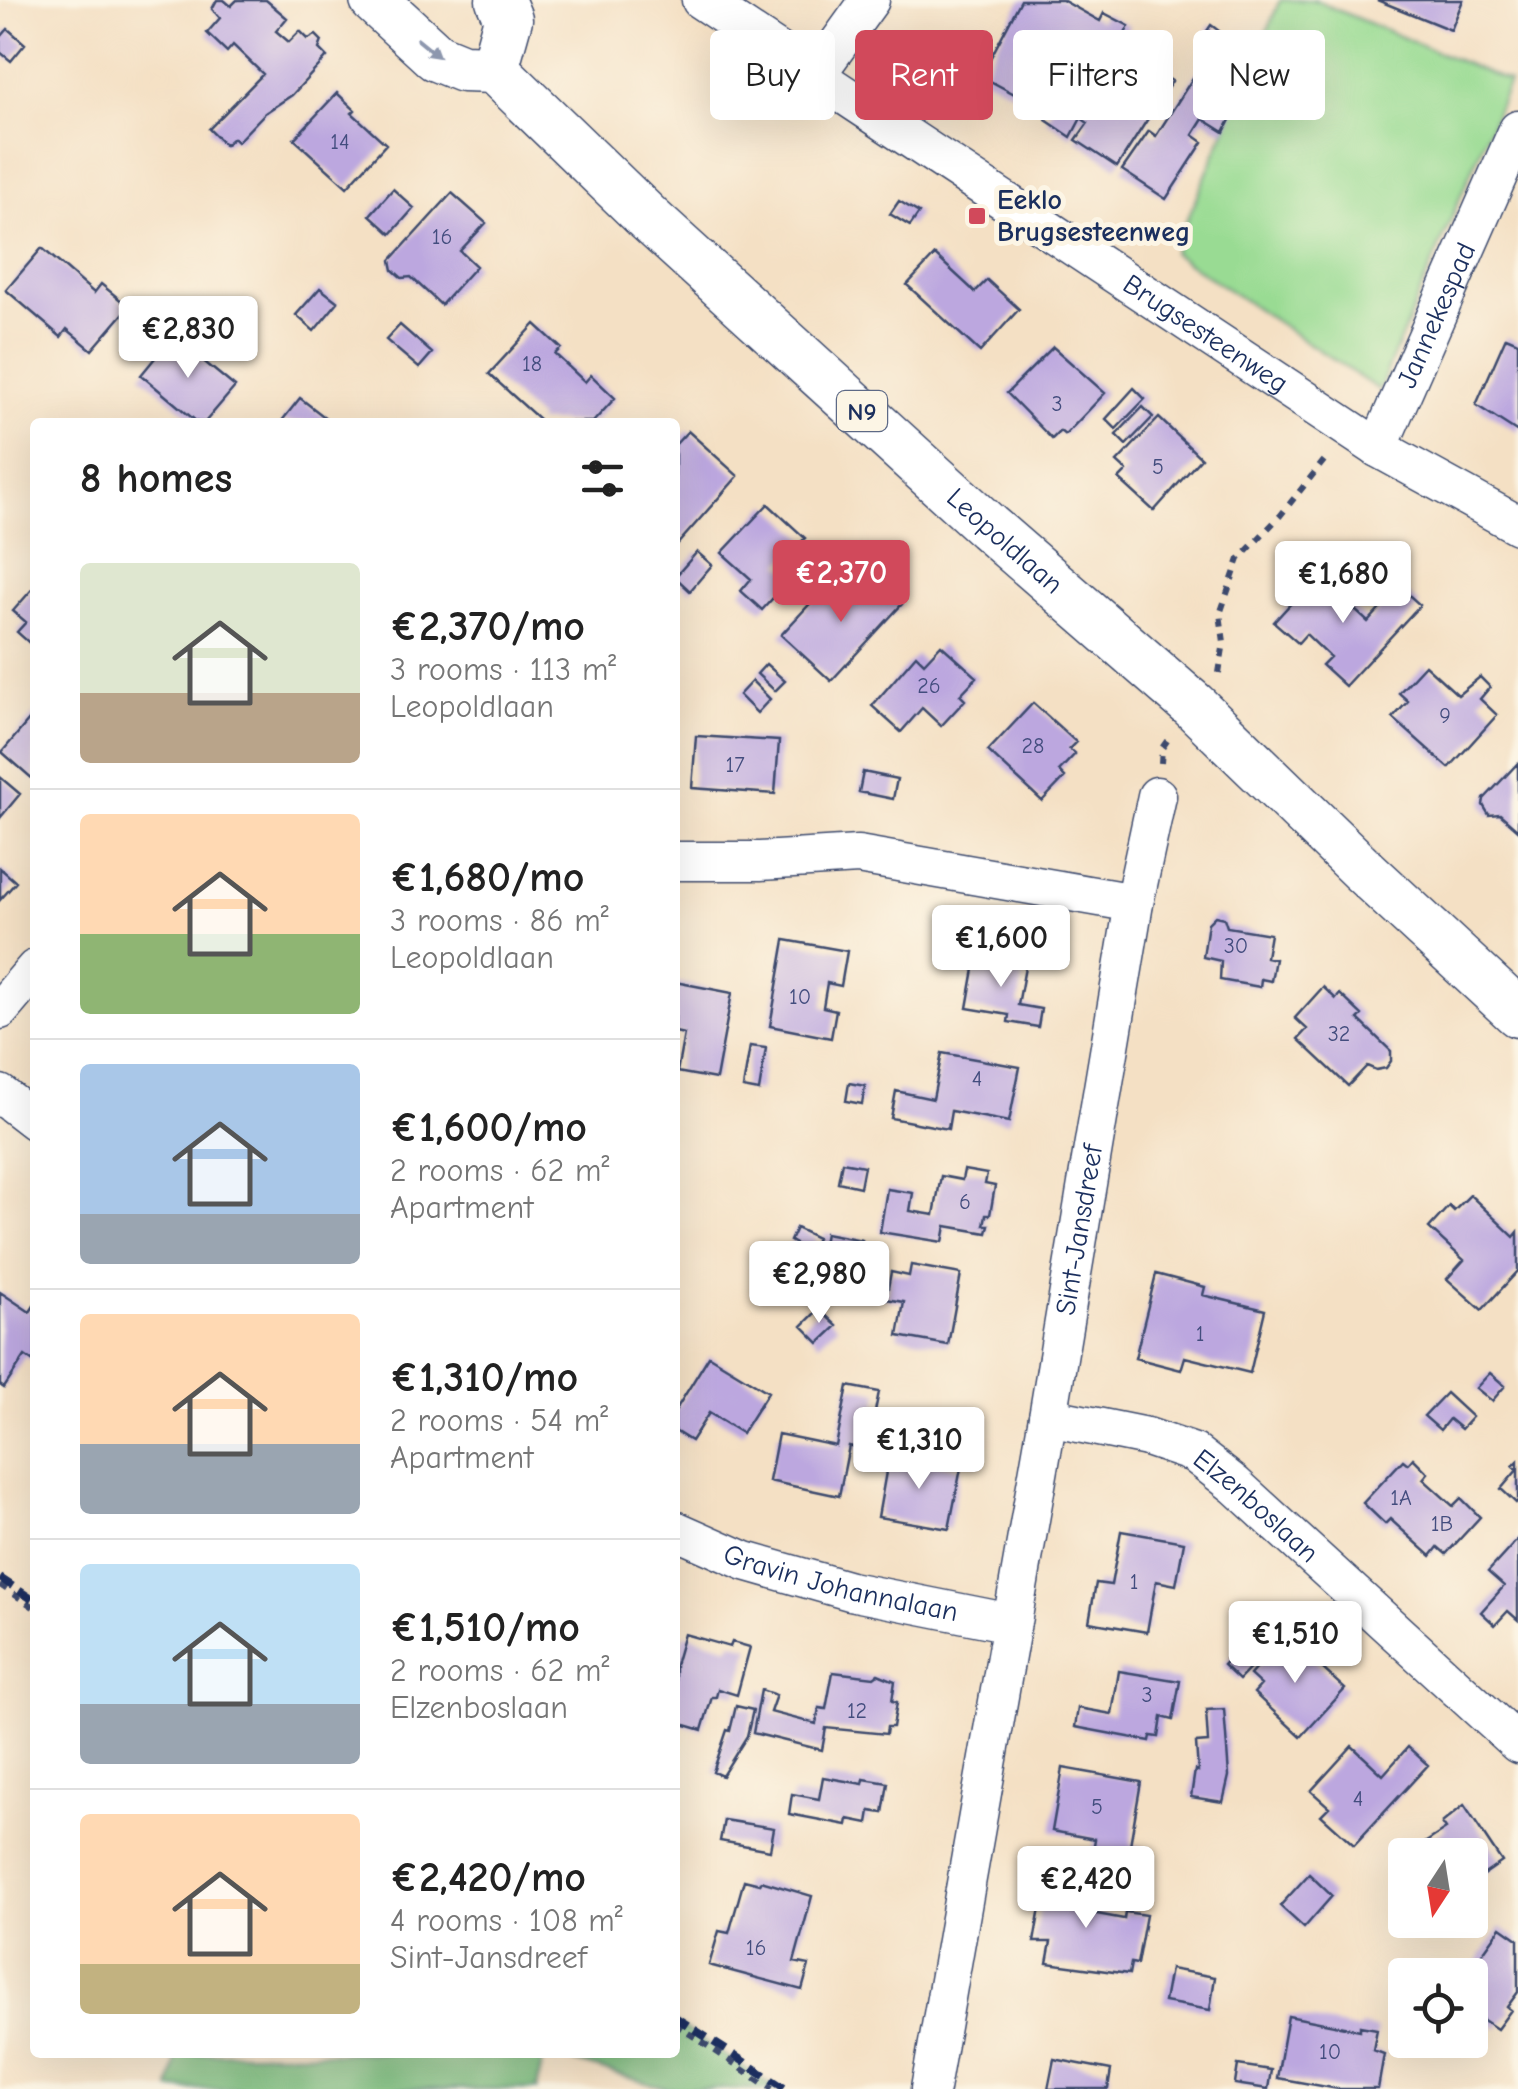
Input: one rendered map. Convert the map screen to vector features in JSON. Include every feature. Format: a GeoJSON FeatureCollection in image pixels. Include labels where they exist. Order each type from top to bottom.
{"type":"FeatureCollection","features":[{"type":"Feature","properties":{"kind":"main road"},"geometry":{"type":"LineString","coordinates":[[374,0],[436,57],[464,68],[494,69],[507,6]]}},
{"type":"Feature","properties":{"kind":"main road","name":"Leopoldlaan"},"geometry":{"type":"LineString","coordinates":[[494,69],[649,219],[988,528],[1193,705],[1518,1013]]}},
{"type":"Feature","properties":{"kind":"street","name":"Brugsesteenweg"},"geometry":{"type":"LineString","coordinates":[[701,0],[747,30]]}},
{"type":"Feature","properties":{"kind":"street"},"geometry":{"type":"LineString","coordinates":[[835,49],[870,0]]}},
{"type":"Feature","properties":{"kind":"street","name":"Brugsesteenweg"},"geometry":{"type":"LineString","coordinates":[[835,88],[1364,438],[1518,525]]}},
{"type":"Feature","properties":{"kind":"street","name":"Jannekespad"},"geometry":{"type":"LineString","coordinates":[[1364,438],[1518,130]]}},
{"type":"Feature","properties":{"kind":"street","name":"Sint-Jansdreef"},"geometry":{"type":"LineString","coordinates":[[930,2089],[1134,904],[1157,796]]}},
{"type":"Feature","properties":{"kind":"street"},"geometry":{"type":"LineString","coordinates":[[680,861],[858,855],[1134,904]]}},
{"type":"Feature","properties":{"kind":"street"},"geometry":{"type":"LineString","coordinates":[[0,1010],[30,975]]}},
{"type":"Feature","properties":{"kind":"street"},"geometry":{"type":"LineString","coordinates":[[0,1094],[30,1118]]}},
{"type":"Feature","properties":{"kind":"street","name":"Elzenboslaan"},"geometry":{"type":"LineString","coordinates":[[1048,1417],[1148,1437],[1194,1453],[1236,1485],[1518,1744]]}},
{"type":"Feature","properties":{"kind":"street","name":"Gravin Johannalaan"},"geometry":{"type":"LineString","coordinates":[[680,1532],[745,1561],[850,1590],[1011,1623]]}},
{"type":"Feature","properties":{"kind":"path"},"geometry":{"type":"LineString","coordinates":[[1157,796],[1162,748],[1219,674],[1224,642],[1220,614],[1239,559],[1364,438]]}},
{"type":"Feature","properties":{"kind":"path"},"geometry":{"type":"LineString","coordinates":[[0,1586],[30,1605]]}},
{"type":"Feature","properties":{"kind":"path"},"geometry":{"type":"LineString","coordinates":[[680,2027],[772,2089]]}},
{"type":"Feature","properties":{"kind":"green space"},"geometry":{"type":"Polygon","coordinates":[[[1280,0],[1314,0],[1509,82],[1379,390],[1173,253],[1229,120],[1325,120],[1325,30],[1267,30],[1280,0]]]}},
{"type":"Feature","properties":{"kind":"green space"},"geometry":{"type":"Polygon","coordinates":[[[680,2026],[777,2089],[667,2089],[561,2058],[680,2058],[680,2026]]]}},
{"type":"Feature","properties":{"kind":"green space"},"geometry":{"type":"Polygon","coordinates":[[[176,2058],[543,2058],[537,2089],[170,2089],[176,2058]]]}},
{"type":"Feature","properties":{"kind":"building"},"geometry":{"type":"Polygon","coordinates":[[[217,0],[231,6],[237,0],[266,0],[287,18],[276,31],[289,42],[300,31],[308,39],[316,35],[322,41],[319,49],[327,57],[292,95],[265,113],[237,142],[233,138],[225,145],[209,129],[263,74],[233,45],[227,52],[207,33],[220,18],[212,9],[217,0]]]}},
{"type":"Feature","properties":{"kind":"building"},"geometry":{"type":"Polygon","coordinates":[[[1021,0],[1062,0],[1100,21],[1104,13],[1129,26],[1127,30],[1013,30],[1013,93],[993,82],[993,53],[1021,0]]]}},
{"type":"Feature","properties":{"kind":"building"},"geometry":{"type":"Polygon","coordinates":[[[1377,0],[1463,0],[1451,30],[1377,0]]]}},
{"type":"Feature","properties":{"kind":"building"},"geometry":{"type":"Polygon","coordinates":[[[8,29],[25,44],[11,61],[0,52],[0,38],[8,29]]]}},
{"type":"Feature","properties":{"kind":"building"},"geometry":{"type":"Polygon","coordinates":[[[1193,78],[1193,120],[1202,120],[1193,135],[1203,142],[1166,199],[1122,170],[1149,131],[1156,136],[1166,120],[1173,120],[1173,109],[1193,78]]]}},
{"type":"Feature","properties":{"kind":"building"},"geometry":{"type":"Polygon","coordinates":[[[337,93],[355,110],[352,113],[386,144],[347,187],[294,139],[337,93]]]}},
{"type":"Feature","properties":{"kind":"building"},"geometry":{"type":"Polygon","coordinates":[[[1046,120],[1080,120],[1071,137],[1046,120]]]}},
{"type":"Feature","properties":{"kind":"building"},"geometry":{"type":"Polygon","coordinates":[[[1084,120],[1147,120],[1117,167],[1076,140],[1088,123],[1084,120]]]}},
{"type":"Feature","properties":{"kind":"building"},"geometry":{"type":"Polygon","coordinates":[[[1205,120],[1230,120],[1224,132],[1205,120]]]}},
{"type":"Feature","properties":{"kind":"building"},"geometry":{"type":"Polygon","coordinates":[[[393,189],[414,208],[391,234],[370,215],[393,189]]]}},
{"type":"Feature","properties":{"kind":"building"},"geometry":{"type":"Polygon","coordinates":[[[452,193],[486,223],[460,251],[476,266],[441,305],[411,277],[402,278],[393,270],[391,260],[452,193]]]}},
{"type":"Feature","properties":{"kind":"building"},"geometry":{"type":"Polygon","coordinates":[[[899,201],[919,213],[910,226],[890,214],[899,201]]]}},
{"type":"Feature","properties":{"kind":"building"},"geometry":{"type":"Polygon","coordinates":[[[42,248],[94,293],[101,284],[129,307],[92,350],[67,329],[61,337],[6,290],[42,248]]]}},
{"type":"Feature","properties":{"kind":"building"},"geometry":{"type":"Polygon","coordinates":[[[935,255],[975,292],[987,280],[1019,309],[980,352],[907,285],[935,255]]]}},
{"type":"Feature","properties":{"kind":"building"},"geometry":{"type":"Polygon","coordinates":[[[320,288],[338,302],[314,331],[296,315],[320,288]]]}},
{"type":"Feature","properties":{"kind":"building"},"geometry":{"type":"Polygon","coordinates":[[[535,324],[561,348],[555,354],[585,382],[591,375],[615,398],[597,418],[538,418],[489,374],[535,324]]]}},
{"type":"Feature","properties":{"kind":"building"},"geometry":{"type":"Polygon","coordinates":[[[400,325],[432,353],[419,368],[386,340],[400,325]]]}},
{"type":"Feature","properties":{"kind":"building"},"geometry":{"type":"Polygon","coordinates":[[[173,336],[235,387],[208,418],[192,418],[141,375],[173,336]]]}},
{"type":"Feature","properties":{"kind":"building"},"geometry":{"type":"Polygon","coordinates":[[[1506,337],[1518,342],[1518,432],[1476,405],[1506,337]]]}},
{"type":"Feature","properties":{"kind":"building"},"geometry":{"type":"Polygon","coordinates":[[[1053,347],[1105,393],[1065,435],[1060,431],[1052,439],[1007,393],[1053,347]]]}},
{"type":"Feature","properties":{"kind":"building"},"geometry":{"type":"Polygon","coordinates":[[[1134,388],[1145,399],[1116,429],[1106,419],[1134,388]]]}},
{"type":"Feature","properties":{"kind":"building"},"geometry":{"type":"Polygon","coordinates":[[[300,398],[326,418],[284,418],[300,398]]]}},
{"type":"Feature","properties":{"kind":"building"},"geometry":{"type":"Polygon","coordinates":[[[1143,407],[1153,417],[1126,445],[1116,435],[1143,407]]]}},
{"type":"Feature","properties":{"kind":"building"},"geometry":{"type":"Polygon","coordinates":[[[1159,418],[1201,458],[1154,511],[1119,479],[1127,471],[1117,462],[1159,418]]]}},
{"type":"Feature","properties":{"kind":"building"},"geometry":{"type":"Polygon","coordinates":[[[688,431],[738,476],[680,541],[680,440],[688,431]]]}},
{"type":"Feature","properties":{"kind":"building"},"geometry":{"type":"Polygon","coordinates":[[[768,504],[805,538],[780,564],[793,576],[762,610],[741,591],[751,579],[722,553],[768,504]]]}},
{"type":"Feature","properties":{"kind":"building"},"geometry":{"type":"Polygon","coordinates":[[[697,552],[712,565],[690,591],[680,582],[680,571],[697,552]]]}},
{"type":"Feature","properties":{"kind":"building"},"geometry":{"type":"Polygon","coordinates":[[[867,571],[902,604],[831,681],[781,635],[820,593],[835,606],[867,571]]]}},
{"type":"Feature","properties":{"kind":"building"},"geometry":{"type":"Polygon","coordinates":[[[1317,575],[1368,622],[1400,587],[1420,605],[1345,686],[1322,665],[1330,657],[1306,634],[1298,643],[1274,622],[1317,575]]]}},
{"type":"Feature","properties":{"kind":"building"},"geometry":{"type":"Polygon","coordinates":[[[30,592],[30,644],[17,632],[26,622],[13,611],[30,592]]]}},
{"type":"Feature","properties":{"kind":"building"},"geometry":{"type":"Polygon","coordinates":[[[941,645],[977,677],[960,695],[965,700],[941,726],[922,708],[901,732],[872,706],[916,655],[924,663],[941,645]]]}},
{"type":"Feature","properties":{"kind":"building"},"geometry":{"type":"Polygon","coordinates":[[[766,664],[785,681],[775,691],[757,674],[766,664]]]}},
{"type":"Feature","properties":{"kind":"building"},"geometry":{"type":"Polygon","coordinates":[[[1425,665],[1458,695],[1480,677],[1490,687],[1480,699],[1497,715],[1449,768],[1393,718],[1408,701],[1399,693],[1425,665]]]}},
{"type":"Feature","properties":{"kind":"building"},"geometry":{"type":"Polygon","coordinates":[[[752,681],[770,699],[757,713],[739,695],[752,681]]]}},
{"type":"Feature","properties":{"kind":"building"},"geometry":{"type":"Polygon","coordinates":[[[1033,703],[1076,742],[1069,749],[1075,754],[1059,771],[1065,777],[1042,801],[988,751],[1033,703]]]}},
{"type":"Feature","properties":{"kind":"building"},"geometry":{"type":"Polygon","coordinates":[[[30,719],[30,777],[2,752],[30,719]]]}},
{"type":"Feature","properties":{"kind":"building"},"geometry":{"type":"Polygon","coordinates":[[[696,736],[779,741],[775,794],[692,788],[696,736]]]}},
{"type":"Feature","properties":{"kind":"building"},"geometry":{"type":"Polygon","coordinates":[[[1518,763],[1518,830],[1500,814],[1489,815],[1483,805],[1484,799],[1518,763]]]}},
{"type":"Feature","properties":{"kind":"building"},"geometry":{"type":"Polygon","coordinates":[[[863,772],[897,779],[893,799],[859,792],[863,772]]]}},
{"type":"Feature","properties":{"kind":"building"},"geometry":{"type":"Polygon","coordinates":[[[0,777],[20,794],[0,818],[0,777]]]}},
{"type":"Feature","properties":{"kind":"building"},"geometry":{"type":"Polygon","coordinates":[[[0,868],[16,882],[0,900],[0,868]]]}},
{"type":"Feature","properties":{"kind":"building"},"geometry":{"type":"Polygon","coordinates":[[[1215,916],[1224,918],[1227,927],[1270,934],[1266,957],[1275,959],[1271,981],[1261,979],[1260,987],[1220,980],[1221,961],[1203,957],[1208,923],[1215,916]]]}},
{"type":"Feature","properties":{"kind":"building"},"geometry":{"type":"Polygon","coordinates":[[[785,940],[847,951],[841,986],[827,983],[823,1007],[836,1010],[831,1038],[770,1026],[785,940]]]}},
{"type":"Feature","properties":{"kind":"building"},"geometry":{"type":"Polygon","coordinates":[[[984,954],[1026,962],[1018,1005],[1041,1009],[1038,1027],[1008,1022],[1009,1015],[967,1008],[976,958],[983,959],[984,954]]]}},
{"type":"Feature","properties":{"kind":"building"},"geometry":{"type":"Polygon","coordinates":[[[680,983],[732,993],[716,1079],[680,1073],[684,1034],[680,1033],[680,983]]]}},
{"type":"Feature","properties":{"kind":"building"},"geometry":{"type":"Polygon","coordinates":[[[1323,987],[1336,999],[1340,994],[1362,1015],[1358,1019],[1391,1051],[1386,1068],[1376,1070],[1367,1066],[1348,1086],[1298,1039],[1307,1029],[1295,1018],[1323,987]]]}},
{"type":"Feature","properties":{"kind":"building"},"geometry":{"type":"Polygon","coordinates":[[[750,1046],[766,1048],[759,1091],[743,1088],[750,1046]]]}},
{"type":"Feature","properties":{"kind":"building"},"geometry":{"type":"Polygon","coordinates":[[[942,1053],[1020,1067],[1009,1122],[951,1111],[948,1129],[891,1118],[896,1091],[933,1099],[942,1053]]]}},
{"type":"Feature","properties":{"kind":"building"},"geometry":{"type":"Polygon","coordinates":[[[849,1083],[865,1086],[862,1104],[846,1101],[849,1083]]]}},
{"type":"Feature","properties":{"kind":"building"},"geometry":{"type":"Polygon","coordinates":[[[842,1162],[864,1166],[860,1187],[838,1182],[842,1162]]]}},
{"type":"Feature","properties":{"kind":"building"},"geometry":{"type":"Polygon","coordinates":[[[964,1170],[987,1174],[985,1184],[995,1186],[990,1215],[986,1215],[984,1225],[989,1225],[987,1233],[946,1226],[943,1242],[880,1232],[887,1189],[913,1193],[910,1211],[934,1215],[941,1176],[962,1180],[964,1170]]]}},
{"type":"Feature","properties":{"kind":"building"},"geometry":{"type":"Polygon","coordinates":[[[1470,1195],[1514,1237],[1518,1232],[1518,1271],[1482,1310],[1447,1279],[1464,1260],[1429,1228],[1449,1206],[1454,1211],[1470,1195]]]}},
{"type":"Feature","properties":{"kind":"building"},"geometry":{"type":"Polygon","coordinates":[[[796,1228],[817,1238],[810,1252],[790,1241],[796,1228]]]}},
{"type":"Feature","properties":{"kind":"building"},"geometry":{"type":"Polygon","coordinates":[[[825,1233],[862,1240],[857,1267],[820,1260],[825,1233]]]}},
{"type":"Feature","properties":{"kind":"building"},"geometry":{"type":"Polygon","coordinates":[[[911,1265],[961,1274],[948,1345],[898,1336],[904,1302],[886,1299],[891,1272],[909,1276],[911,1265]]]}},
{"type":"Feature","properties":{"kind":"building"},"geometry":{"type":"Polygon","coordinates":[[[1156,1274],[1205,1287],[1203,1295],[1265,1310],[1250,1373],[1185,1357],[1181,1370],[1135,1358],[1156,1274]]]}},
{"type":"Feature","properties":{"kind":"building"},"geometry":{"type":"Polygon","coordinates":[[[0,1292],[30,1312],[30,1360],[25,1356],[4,1388],[0,1385],[0,1292]]]}},
{"type":"Feature","properties":{"kind":"building"},"geometry":{"type":"Polygon","coordinates":[[[819,1309],[837,1326],[819,1343],[802,1326],[819,1309]]]}},
{"type":"Feature","properties":{"kind":"building"},"geometry":{"type":"Polygon","coordinates":[[[709,1356],[768,1392],[742,1433],[709,1413],[691,1441],[680,1434],[680,1403],[709,1356]]]}},
{"type":"Feature","properties":{"kind":"building"},"geometry":{"type":"Polygon","coordinates":[[[1490,1373],[1505,1386],[1492,1401],[1476,1388],[1490,1373]]]}},
{"type":"Feature","properties":{"kind":"building"},"geometry":{"type":"Polygon","coordinates":[[[848,1386],[879,1392],[867,1450],[849,1446],[839,1496],[769,1481],[778,1434],[836,1446],[848,1386]]]}},
{"type":"Feature","properties":{"kind":"building"},"geometry":{"type":"Polygon","coordinates":[[[1446,1393],[1472,1417],[1461,1429],[1449,1419],[1440,1430],[1424,1416],[1446,1393]]]}},
{"type":"Feature","properties":{"kind":"building"},"geometry":{"type":"Polygon","coordinates":[[[889,1455],[961,1468],[949,1529],[878,1517],[889,1455]]]}},
{"type":"Feature","properties":{"kind":"building"},"geometry":{"type":"Polygon","coordinates":[[[1413,1458],[1428,1473],[1423,1479],[1453,1506],[1461,1498],[1480,1517],[1446,1554],[1438,1547],[1431,1556],[1390,1519],[1385,1524],[1363,1503],[1403,1460],[1408,1464],[1413,1458]]]}},
{"type":"Feature","properties":{"kind":"building"},"geometry":{"type":"Polygon","coordinates":[[[1518,1461],[1516,1503],[1501,1489],[1517,1470],[1513,1466],[1518,1461]]]}},
{"type":"Feature","properties":{"kind":"building"},"geometry":{"type":"Polygon","coordinates":[[[1121,1531],[1184,1542],[1176,1585],[1156,1581],[1147,1632],[1089,1622],[1096,1583],[1111,1585],[1121,1531]]]}},
{"type":"Feature","properties":{"kind":"building"},"geometry":{"type":"Polygon","coordinates":[[[1518,1539],[1518,1620],[1508,1611],[1495,1625],[1481,1612],[1504,1586],[1488,1572],[1518,1539]]]}},
{"type":"Feature","properties":{"kind":"building"},"geometry":{"type":"Polygon","coordinates":[[[684,1634],[730,1647],[732,1642],[750,1647],[737,1695],[718,1689],[702,1730],[680,1723],[680,1648],[684,1634]]]}},
{"type":"Feature","properties":{"kind":"building"},"geometry":{"type":"Polygon","coordinates":[[[1286,1635],[1345,1689],[1301,1737],[1254,1693],[1261,1685],[1250,1675],[1286,1635]]]}},
{"type":"Feature","properties":{"kind":"building"},"geometry":{"type":"Polygon","coordinates":[[[1242,1645],[1258,1660],[1239,1680],[1223,1665],[1242,1645]]]}},
{"type":"Feature","properties":{"kind":"building"},"geometry":{"type":"Polygon","coordinates":[[[1119,1671],[1180,1681],[1173,1720],[1162,1717],[1159,1737],[1151,1736],[1150,1741],[1075,1727],[1078,1708],[1112,1714],[1119,1671]]]}},
{"type":"Feature","properties":{"kind":"building"},"geometry":{"type":"Polygon","coordinates":[[[833,1672],[874,1677],[878,1674],[895,1681],[893,1727],[887,1727],[886,1734],[826,1728],[822,1750],[753,1733],[761,1690],[776,1695],[770,1712],[816,1724],[819,1708],[826,1709],[833,1672]]]}},
{"type":"Feature","properties":{"kind":"building"},"geometry":{"type":"Polygon","coordinates":[[[736,1706],[753,1710],[747,1736],[722,1776],[713,1772],[736,1706]]]}},
{"type":"Feature","properties":{"kind":"building"},"geometry":{"type":"Polygon","coordinates":[[[1224,1709],[1229,1776],[1223,1802],[1191,1797],[1195,1770],[1198,1771],[1196,1743],[1208,1742],[1206,1710],[1224,1709]]]}},
{"type":"Feature","properties":{"kind":"building"},"geometry":{"type":"Polygon","coordinates":[[[1352,1746],[1383,1775],[1408,1747],[1428,1765],[1354,1845],[1321,1815],[1329,1807],[1311,1791],[1352,1746]]]}},
{"type":"Feature","properties":{"kind":"building"},"geometry":{"type":"Polygon","coordinates":[[[1063,1768],[1141,1782],[1130,1845],[1142,1847],[1138,1865],[1092,1857],[1095,1839],[1052,1831],[1063,1768]]]}},
{"type":"Feature","properties":{"kind":"building"},"geometry":{"type":"Polygon","coordinates":[[[823,1777],[863,1784],[864,1779],[888,1783],[883,1813],[870,1811],[868,1823],[848,1819],[847,1825],[789,1814],[792,1794],[819,1799],[823,1777]]]}},
{"type":"Feature","properties":{"kind":"building"},"geometry":{"type":"Polygon","coordinates":[[[1464,1805],[1486,1838],[1432,1838],[1446,1829],[1442,1823],[1464,1805]]]}},
{"type":"Feature","properties":{"kind":"building"},"geometry":{"type":"Polygon","coordinates":[[[724,1820],[774,1828],[770,1850],[720,1841],[724,1820]]]}},
{"type":"Feature","properties":{"kind":"building"},"geometry":{"type":"Polygon","coordinates":[[[1488,1841],[1502,1862],[1488,1872],[1488,1841]]]}},
{"type":"Feature","properties":{"kind":"building"},"geometry":{"type":"Polygon","coordinates":[[[1047,1869],[1075,1874],[1070,1909],[1124,1919],[1125,1912],[1146,1915],[1137,1964],[1131,1963],[1129,1974],[1047,1963],[1051,1942],[1034,1942],[1047,1869]]]}},
{"type":"Feature","properties":{"kind":"building"},"geometry":{"type":"Polygon","coordinates":[[[1309,1874],[1332,1896],[1304,1928],[1280,1906],[1309,1874]]]}},
{"type":"Feature","properties":{"kind":"building"},"geometry":{"type":"Polygon","coordinates":[[[744,1880],[812,1896],[794,1962],[809,1965],[802,1990],[709,1965],[719,1931],[729,1933],[744,1880]]]}},
{"type":"Feature","properties":{"kind":"building"},"geometry":{"type":"Polygon","coordinates":[[[1501,1927],[1518,1939],[1518,1992],[1497,2029],[1488,2023],[1488,1958],[1479,1958],[1501,1927]]]}},
{"type":"Feature","properties":{"kind":"building"},"geometry":{"type":"Polygon","coordinates":[[[1170,1969],[1215,1977],[1210,2010],[1164,2002],[1170,1969]]]}},
{"type":"Feature","properties":{"kind":"building"},"geometry":{"type":"Polygon","coordinates":[[[1288,2016],[1360,2030],[1360,2026],[1377,2029],[1373,2050],[1384,2054],[1378,2089],[1338,2089],[1277,2078],[1288,2016]]]}},
{"type":"Feature","properties":{"kind":"building"},"geometry":{"type":"Polygon","coordinates":[[[1054,2059],[1111,2070],[1108,2089],[1048,2089],[1054,2059]]]}},
{"type":"Feature","properties":{"kind":"building"},"geometry":{"type":"Polygon","coordinates":[[[1238,2065],[1271,2070],[1268,2089],[1235,2084],[1238,2065]]]}},
{"type":"Feature","properties":{"kind":"railway"},"geometry":{"type":"LineString","coordinates":[[0,1578],[30,1598]]}},
{"type":"Feature","properties":{"kind":"railway"},"geometry":{"type":"LineString","coordinates":[[680,2020],[786,2089]]}},
{"type":"Feature","properties":{"kind":"place","name":"Eeklo Brugsesteenweg"},"geometry":{"type":"Point","coordinates":[977,216]}}]}
